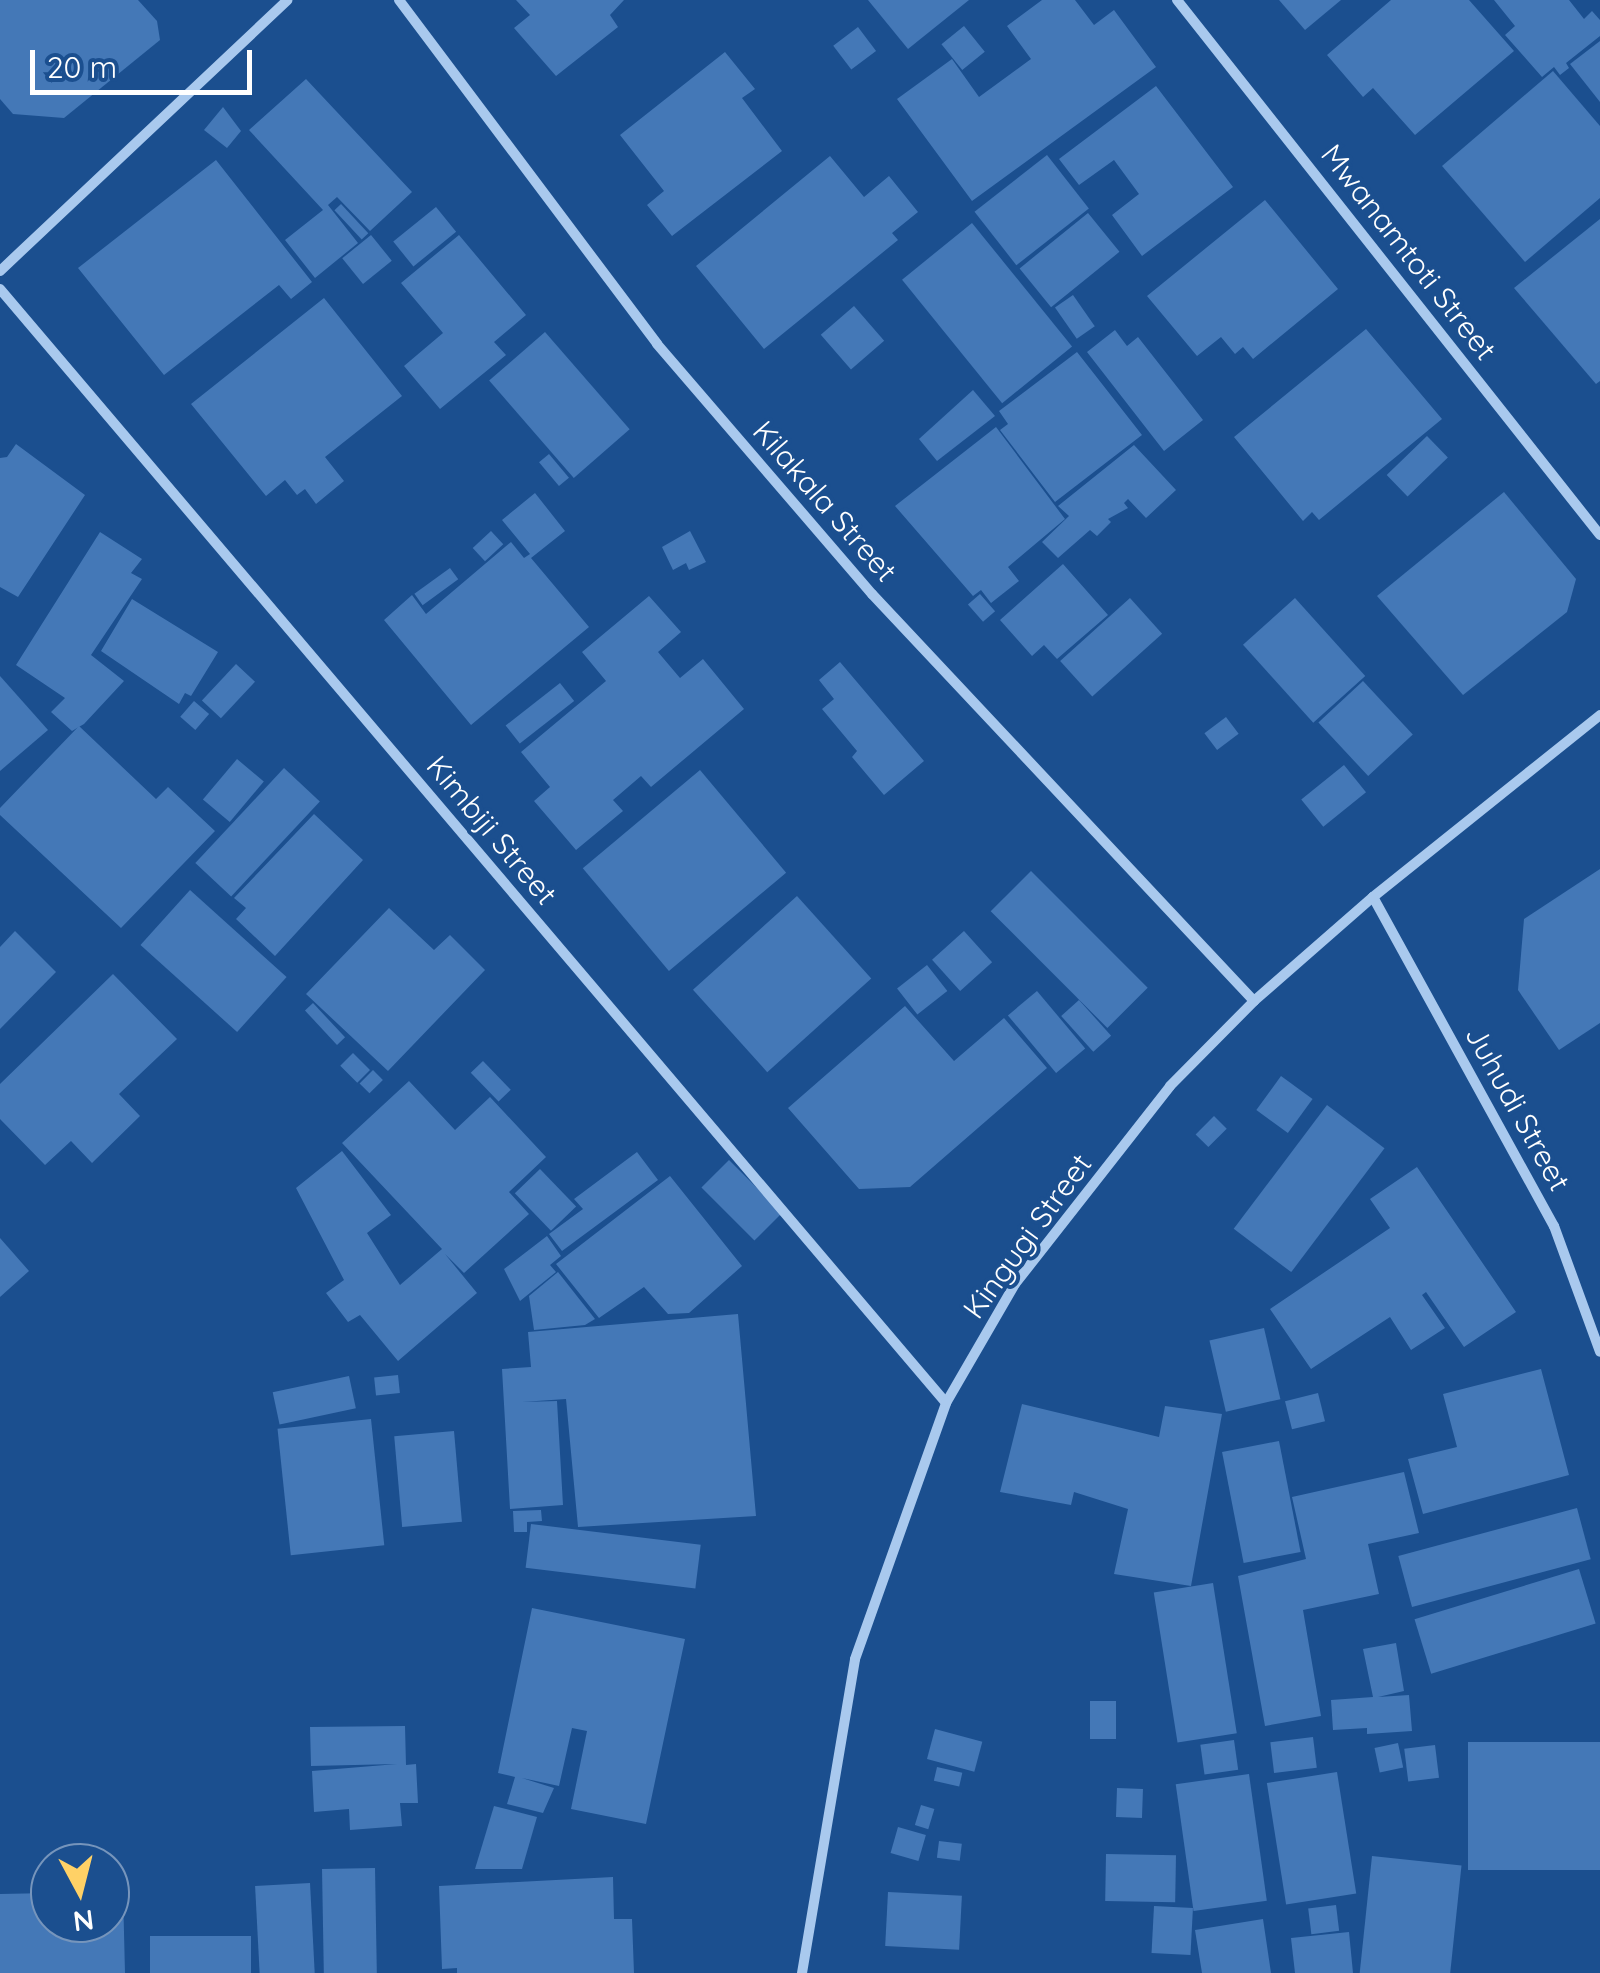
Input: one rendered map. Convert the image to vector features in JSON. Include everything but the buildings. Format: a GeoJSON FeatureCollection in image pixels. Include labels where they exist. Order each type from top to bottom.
{"type":"FeatureCollection","features":[{"type":"Feature","properties":{"kind":"street"},"geometry":{"type":"LineString","coordinates":[[0,271],[288,0]]}},
{"type":"Feature","properties":{"kind":"street","name":"Kilakala Street"},"geometry":{"type":"LineString","coordinates":[[398,0],[656,344],[872,594],[1254,1001]]}},
{"type":"Feature","properties":{"kind":"street","name":"Mwanamtoti Street"},"geometry":{"type":"LineString","coordinates":[[1177,0],[1600,535]]}},
{"type":"Feature","properties":{"kind":"street","name":"Kimbiji Street"},"geometry":{"type":"LineString","coordinates":[[0,289],[946,1403]]}},
{"type":"Feature","properties":{"kind":"street","name":"Kingugi Street"},"geometry":{"type":"LineString","coordinates":[[802,1973],[856,1659],[946,1403],[1015,1284],[1170,1086],[1254,1001],[1373,897],[1600,716]]}},
{"type":"Feature","properties":{"kind":"street","name":"Juhudi Street"},"geometry":{"type":"LineString","coordinates":[[1373,897],[1554,1226],[1600,1352]]}}]}
